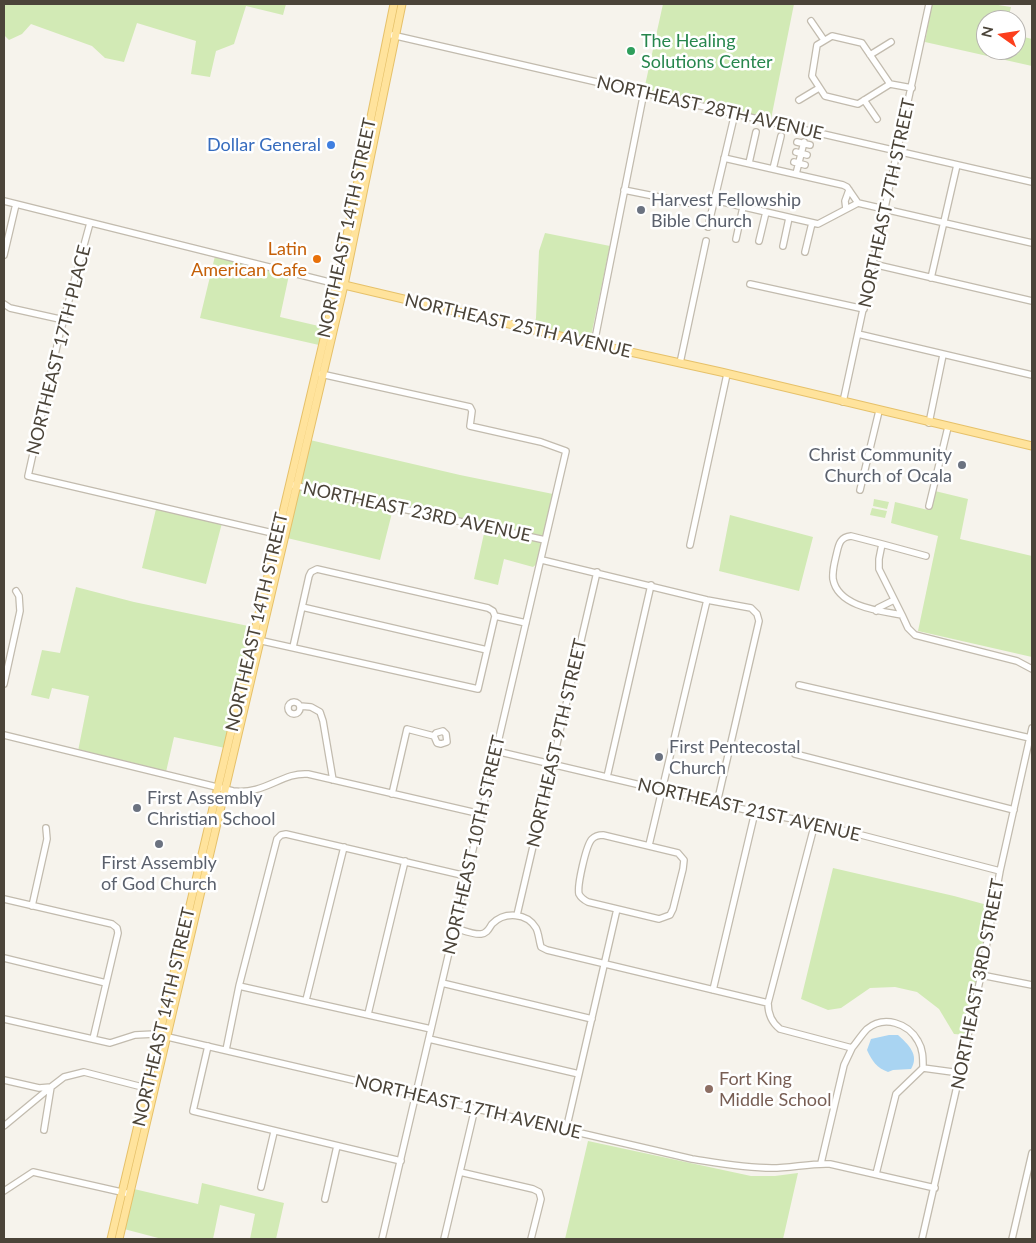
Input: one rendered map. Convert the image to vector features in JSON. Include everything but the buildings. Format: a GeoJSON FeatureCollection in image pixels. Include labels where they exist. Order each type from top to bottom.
{"type":"FeatureCollection","features":[{"type":"Feature","properties":{"kind":"main road","name":"NORTHEAST 14TH STREET"},"geometry":{"type":"LineString","coordinates":[[111,1239],[126,1193],[341,285],[391,35],[394,4]]}},
{"type":"Feature","properties":{"kind":"main road","name":"NORTHEAST 14TH STREET"},"geometry":{"type":"LineString","coordinates":[[391,35],[402,4]]}},
{"type":"Feature","properties":{"kind":"main road","name":"NORTHEAST 25TH AVENUE"},"geometry":{"type":"LineString","coordinates":[[341,285],[1032,446]]}},
{"type":"Feature","properties":{"kind":"main road","name":"NORTHEAST 14TH STREET"},"geometry":{"type":"LineString","coordinates":[[119,1239],[126,1193]]}},
{"type":"Feature","properties":{"kind":"street","name":"NORTHEAST 7TH STREET"},"geometry":{"type":"LineString","coordinates":[[844,402],[929,4]]}},
{"type":"Feature","properties":{"kind":"street"},"geometry":{"type":"LineString","coordinates":[[811,21],[824,40]]}},
{"type":"Feature","properties":{"kind":"street","name":"NORTHEAST 28TH AVENUE"},"geometry":{"type":"LineString","coordinates":[[391,35],[1032,182]]}},
{"type":"Feature","properties":{"kind":"street"},"geometry":{"type":"LineString","coordinates":[[890,84],[862,43],[832,36],[824,40],[816,48],[811,74],[822,94],[827,98],[854,103],[864,100],[890,84],[912,88]]}},
{"type":"Feature","properties":{"kind":"street"},"geometry":{"type":"LineString","coordinates":[[870,55],[891,42]]}},
{"type":"Feature","properties":{"kind":"street"},"geometry":{"type":"LineString","coordinates":[[799,100],[819,88]]}},
{"type":"Feature","properties":{"kind":"street"},"geometry":{"type":"LineString","coordinates":[[594,344],[644,92]]}},
{"type":"Feature","properties":{"kind":"street"},"geometry":{"type":"LineString","coordinates":[[864,100],[877,119]]}},
{"type":"Feature","properties":{"kind":"street"},"geometry":{"type":"LineString","coordinates":[[708,227],[735,113]]}},
{"type":"Feature","properties":{"kind":"street"},"geometry":{"type":"LineString","coordinates":[[749,163],[756,132]]}},
{"type":"Feature","properties":{"kind":"street"},"geometry":{"type":"LineString","coordinates":[[772,169],[780,136]]}},
{"type":"Feature","properties":{"kind":"street"},"geometry":{"type":"LineString","coordinates":[[796,174],[804,143]]}},
{"type":"Feature","properties":{"kind":"street"},"geometry":{"type":"LineString","coordinates":[[724,158],[843,185],[850,190],[858,203]]}},
{"type":"Feature","properties":{"kind":"street"},"geometry":{"type":"LineString","coordinates":[[931,278],[957,165]]}},
{"type":"Feature","properties":{"kind":"street"},"geometry":{"type":"LineString","coordinates":[[624,190],[689,203]]}},
{"type":"Feature","properties":{"kind":"street"},"geometry":{"type":"LineString","coordinates":[[846,209],[845,201],[850,190]]}},
{"type":"Feature","properties":{"kind":"street"},"geometry":{"type":"LineString","coordinates":[[714,200],[821,224],[858,203],[1032,243]]}},
{"type":"Feature","properties":{"kind":"street","name":"NORTHEAST 25TH AVENUE"},"geometry":{"type":"LineString","coordinates":[[4,202],[341,285]]}},
{"type":"Feature","properties":{"kind":"street"},"geometry":{"type":"LineString","coordinates":[[4,255],[16,204]]}},
{"type":"Feature","properties":{"kind":"street"},"geometry":{"type":"LineString","coordinates":[[736,238],[743,207]]}},
{"type":"Feature","properties":{"kind":"street"},"geometry":{"type":"LineString","coordinates":[[759,241],[766,212]]}},
{"type":"Feature","properties":{"kind":"street"},"geometry":{"type":"LineString","coordinates":[[782,246],[789,218]]}},
{"type":"Feature","properties":{"kind":"street","name":"NORTHEAST 17TH PLACE"},"geometry":{"type":"LineString","coordinates":[[90,223],[64,320],[28,476],[281,536]]}},
{"type":"Feature","properties":{"kind":"street"},"geometry":{"type":"LineString","coordinates":[[805,252],[812,223]]}},
{"type":"Feature","properties":{"kind":"street"},"geometry":{"type":"LineString","coordinates":[[680,363],[706,241]]}},
{"type":"Feature","properties":{"kind":"street"},"geometry":{"type":"LineString","coordinates":[[873,264],[1032,301]]}},
{"type":"Feature","properties":{"kind":"street"},"geometry":{"type":"LineString","coordinates":[[750,284],[864,309]]}},
{"type":"Feature","properties":{"kind":"street"},"geometry":{"type":"LineString","coordinates":[[4,304],[10,308],[64,320]]}},
{"type":"Feature","properties":{"kind":"street"},"geometry":{"type":"LineString","coordinates":[[858,334],[1032,375]]}},
{"type":"Feature","properties":{"kind":"street"},"geometry":{"type":"LineString","coordinates":[[929,423],[943,355]]}},
{"type":"Feature","properties":{"kind":"street","name":"NORTHEAST 10TH STREET"},"geometry":{"type":"LineString","coordinates":[[320,373],[470,407],[472,411],[470,426],[541,442],[566,451],[382,1239]]}},
{"type":"Feature","properties":{"kind":"street"},"geometry":{"type":"LineString","coordinates":[[690,545],[727,374]]}},
{"type":"Feature","properties":{"kind":"street"},"geometry":{"type":"LineString","coordinates":[[860,490],[879,410]]}},
{"type":"Feature","properties":{"kind":"street"},"geometry":{"type":"LineString","coordinates":[[929,506],[948,427]]}},
{"type":"Feature","properties":{"kind":"street","name":"NORTHEAST 23RD AVENUE"},"geometry":{"type":"LineString","coordinates":[[293,485],[545,540]]}},
{"type":"Feature","properties":{"kind":"street"},"geometry":{"type":"LineString","coordinates":[[902,615],[876,611],[842,596],[834,585],[833,568],[839,544],[844,538],[851,536],[926,556]]}},
{"type":"Feature","properties":{"kind":"street"},"geometry":{"type":"LineString","coordinates":[[882,544],[878,562],[879,568],[910,631],[915,635],[1017,661],[1032,669]]}},
{"type":"Feature","properties":{"kind":"street","name":"NORTHEAST 23RD AVENUE"},"geometry":{"type":"LineString","coordinates":[[542,560],[707,600],[751,608],[757,614],[759,621],[717,803]]}},
{"type":"Feature","properties":{"kind":"street"},"geometry":{"type":"LineString","coordinates":[[257,640],[478,689],[495,616],[493,611],[488,608],[321,569],[314,570],[310,576],[293,647]]}},
{"type":"Feature","properties":{"kind":"street","name":"NORTHEAST 9TH STREET"},"geometry":{"type":"LineString","coordinates":[[517,915],[597,572]]}},
{"type":"Feature","properties":{"kind":"street"},"geometry":{"type":"LineString","coordinates":[[607,777],[651,585]]}},
{"type":"Feature","properties":{"kind":"street"},"geometry":{"type":"LineString","coordinates":[[4,684],[20,611],[19,596],[16,592]]}},
{"type":"Feature","properties":{"kind":"street"},"geometry":{"type":"LineString","coordinates":[[648,845],[707,600]]}},
{"type":"Feature","properties":{"kind":"street"},"geometry":{"type":"LineString","coordinates":[[876,611],[878,608],[894,600]]}},
{"type":"Feature","properties":{"kind":"street"},"geometry":{"type":"LineString","coordinates":[[302,607],[487,650]]}},
{"type":"Feature","properties":{"kind":"street"},"geometry":{"type":"LineString","coordinates":[[495,616],[526,623]]}},
{"type":"Feature","properties":{"kind":"street"},"geometry":{"type":"LineString","coordinates":[[799,685],[1030,738]]}},
{"type":"Feature","properties":{"kind":"street"},"geometry":{"type":"LineString","coordinates":[[300,706],[311,707],[320,712],[333,780]]}},
{"type":"Feature","properties":{"kind":"street","name":"NORTHEAST 3RD STREET"},"geometry":{"type":"LineString","coordinates":[[922,1239],[960,1073],[981,975],[1000,871],[1032,728]]}},
{"type":"Feature","properties":{"kind":"street"},"geometry":{"type":"LineString","coordinates":[[392,794],[407,729],[434,736]]}},
{"type":"Feature","properties":{"kind":"street"},"geometry":{"type":"LineString","coordinates":[[4,735],[236,791],[252,791],[302,774],[481,814]]}},
{"type":"Feature","properties":{"kind":"street","name":"NORTHEAST 21ST AVENUE"},"geometry":{"type":"LineString","coordinates":[[496,751],[755,812],[815,823],[1000,871]]}},
{"type":"Feature","properties":{"kind":"street"},"geometry":{"type":"LineString","coordinates":[[794,754],[1014,810]]}},
{"type":"Feature","properties":{"kind":"street"},"geometry":{"type":"LineString","coordinates":[[713,990],[755,812]]}},
{"type":"Feature","properties":{"kind":"street"},"geometry":{"type":"LineString","coordinates":[[815,823],[768,1003],[770,1017],[780,1029],[852,1048]]}},
{"type":"Feature","properties":{"kind":"street"},"geometry":{"type":"LineString","coordinates":[[32,906],[48,839],[46,828]]}},
{"type":"Feature","properties":{"kind":"street"},"geometry":{"type":"LineString","coordinates":[[226,1050],[239,986],[277,839],[281,835],[286,834],[466,876]]}},
{"type":"Feature","properties":{"kind":"street"},"geometry":{"type":"LineString","coordinates":[[603,835],[678,853],[684,860],[670,915],[659,919],[617,909],[588,902],[579,893],[588,846],[596,836],[603,835]]}},
{"type":"Feature","properties":{"kind":"street"},"geometry":{"type":"LineString","coordinates":[[306,1000],[344,847]]}},
{"type":"Feature","properties":{"kind":"street"},"geometry":{"type":"LineString","coordinates":[[368,1014],[405,861]]}},
{"type":"Feature","properties":{"kind":"street"},"geometry":{"type":"LineString","coordinates":[[4,899],[112,924],[117,928],[118,933],[92,1039]]}},
{"type":"Feature","properties":{"kind":"street"},"geometry":{"type":"LineString","coordinates":[[566,1130],[617,909]]}},
{"type":"Feature","properties":{"kind":"street"},"geometry":{"type":"LineString","coordinates":[[455,928],[481,934],[488,932],[493,924],[505,916],[517,915],[530,920],[537,930],[542,947],[768,1003]]}},
{"type":"Feature","properties":{"kind":"street"},"geometry":{"type":"LineString","coordinates":[[4,958],[106,983]]}},
{"type":"Feature","properties":{"kind":"street"},"geometry":{"type":"LineString","coordinates":[[981,975],[1032,985]]}},
{"type":"Feature","properties":{"kind":"street"},"geometry":{"type":"LineString","coordinates":[[442,983],[592,1019]]}},
{"type":"Feature","properties":{"kind":"street"},"geometry":{"type":"LineString","coordinates":[[239,986],[431,1029]]}},
{"type":"Feature","properties":{"kind":"street","name":"NORTHEAST 17TH AVENUE"},"geometry":{"type":"LineString","coordinates":[[4,1019],[110,1042],[142,1033],[163,1036],[692,1159],[729,1165],[770,1168],[821,1163],[934,1188]]}},
{"type":"Feature","properties":{"kind":"street"},"geometry":{"type":"LineString","coordinates":[[821,1163],[844,1065],[852,1048],[868,1028],[890,1021],[908,1028],[914,1034],[923,1053],[923,1068],[896,1094],[876,1174]]}},
{"type":"Feature","properties":{"kind":"street"},"geometry":{"type":"LineString","coordinates":[[429,1039],[579,1074]]}},
{"type":"Feature","properties":{"kind":"street"},"geometry":{"type":"LineString","coordinates":[[208,1046],[193,1111],[400,1161]]}},
{"type":"Feature","properties":{"kind":"street"},"geometry":{"type":"LineString","coordinates":[[923,1068],[960,1073]]}},
{"type":"Feature","properties":{"kind":"street"},"geometry":{"type":"LineString","coordinates":[[4,1126],[64,1078],[84,1072],[151,1089]]}},
{"type":"Feature","properties":{"kind":"street"},"geometry":{"type":"LineString","coordinates":[[4,1080],[39,1088],[51,1087]]}},
{"type":"Feature","properties":{"kind":"street"},"geometry":{"type":"LineString","coordinates":[[44,1130],[51,1087]]}},
{"type":"Feature","properties":{"kind":"street"},"geometry":{"type":"LineString","coordinates":[[444,1239],[475,1108]]}},
{"type":"Feature","properties":{"kind":"street"},"geometry":{"type":"LineString","coordinates":[[261,1187],[274,1132]]}},
{"type":"Feature","properties":{"kind":"street"},"geometry":{"type":"LineString","coordinates":[[325,1200],[337,1146]]}},
{"type":"Feature","properties":{"kind":"street"},"geometry":{"type":"LineString","coordinates":[[1012,1239],[1032,1153]]}},
{"type":"Feature","properties":{"kind":"street"},"geometry":{"type":"LineString","coordinates":[[4,1191],[33,1172],[126,1193]]}},
{"type":"Feature","properties":{"kind":"street"},"geometry":{"type":"LineString","coordinates":[[460,1172],[539,1192],[541,1199],[531,1239]]}},
{"type":"Feature","properties":{"kind":"green space"},"geometry":{"type":"Polygon","coordinates":[[[4,4],[286,4],[283,15],[246,6],[234,44],[216,51],[210,77],[191,74],[196,41],[137,23],[124,62],[105,58],[92,46],[31,24],[22,34],[9,40],[4,35],[4,4]]]}},
{"type":"Feature","properties":{"kind":"green space"},"geometry":{"type":"Polygon","coordinates":[[[663,4],[794,4],[771,119],[644,90],[663,4]]]}},
{"type":"Feature","properties":{"kind":"green space"},"geometry":{"type":"Polygon","coordinates":[[[932,4],[992,4],[1011,7],[1010,10],[976,10],[976,53],[925,42],[932,4]]]}},
{"type":"Feature","properties":{"kind":"green space"},"geometry":{"type":"Polygon","coordinates":[[[1026,38],[1032,39],[1032,66],[1005,60],[1026,60],[1026,38]]]}},
{"type":"Feature","properties":{"kind":"green space"},"geometry":{"type":"Polygon","coordinates":[[[545,233],[610,246],[590,341],[534,327],[539,251],[545,233]]]}},
{"type":"Feature","properties":{"kind":"green space"},"geometry":{"type":"Polygon","coordinates":[[[215,256],[289,275],[280,317],[323,327],[319,345],[200,318],[215,256]]]}},
{"type":"Feature","properties":{"kind":"green space"},"geometry":{"type":"Polygon","coordinates":[[[310,440],[460,475],[553,494],[543,537],[395,503],[394,505],[300,484],[310,440]]]}},
{"type":"Feature","properties":{"kind":"green space"},"geometry":{"type":"Polygon","coordinates":[[[299,488],[393,509],[380,560],[287,538],[299,488]]]}},
{"type":"Feature","properties":{"kind":"green space"},"geometry":{"type":"Polygon","coordinates":[[[935,491],[968,499],[960,539],[1032,556],[1032,657],[918,631],[938,536],[891,523],[895,502],[928,510],[931,508],[935,491]]]}},
{"type":"Feature","properties":{"kind":"green space"},"geometry":{"type":"Polygon","coordinates":[[[874,499],[889,502],[887,509],[873,506],[874,499]]]}},
{"type":"Feature","properties":{"kind":"green space"},"geometry":{"type":"Polygon","coordinates":[[[872,508],[887,511],[885,518],[870,515],[872,508]]]}},
{"type":"Feature","properties":{"kind":"green space"},"geometry":{"type":"Polygon","coordinates":[[[156,509],[222,523],[206,584],[142,568],[156,509]]]}},
{"type":"Feature","properties":{"kind":"green space"},"geometry":{"type":"Polygon","coordinates":[[[730,515],[813,537],[799,591],[719,571],[730,515]]]}},
{"type":"Feature","properties":{"kind":"green space"},"geometry":{"type":"Polygon","coordinates":[[[485,529],[542,541],[539,562],[533,567],[504,559],[498,585],[474,579],[485,529]]]}},
{"type":"Feature","properties":{"kind":"green space"},"geometry":{"type":"Polygon","coordinates":[[[76,587],[134,602],[253,627],[225,748],[174,737],[166,772],[78,751],[89,696],[52,688],[49,699],[31,695],[42,650],[60,653],[76,587]]]}},
{"type":"Feature","properties":{"kind":"green space"},"geometry":{"type":"Polygon","coordinates":[[[833,868],[991,906],[966,1035],[954,1034],[939,1009],[917,992],[895,987],[870,988],[841,1008],[828,1010],[801,999],[833,868]]]}},
{"type":"Feature","properties":{"kind":"green space"},"geometry":{"type":"Polygon","coordinates":[[[588,1141],[751,1176],[775,1176],[798,1173],[783,1239],[565,1239],[588,1141]]]}},
{"type":"Feature","properties":{"kind":"green space"},"geometry":{"type":"Polygon","coordinates":[[[202,1183],[284,1203],[276,1239],[250,1239],[255,1214],[220,1205],[213,1239],[162,1239],[124,1229],[134,1189],[198,1204],[202,1183]]]}},
{"type":"Feature","properties":{"kind":"water"},"geometry":{"type":"Polygon","coordinates":[[[898,1035],[912,1050],[914,1059],[911,1069],[888,1072],[875,1064],[871,1058],[867,1050],[871,1039],[898,1035]]]}},
{"type":"Feature","properties":{"kind":"place","name":"The Healing Solutions Center"},"geometry":{"type":"Point","coordinates":[631,51]}},
{"type":"Feature","properties":{"kind":"place","name":"Dollar General"},"geometry":{"type":"Point","coordinates":[331,145]}},
{"type":"Feature","properties":{"kind":"place","name":"Harvest Fellowship Bible Church"},"geometry":{"type":"Point","coordinates":[641,210]}},
{"type":"Feature","properties":{"kind":"place","name":"Latin American Cafe"},"geometry":{"type":"Point","coordinates":[317,259]}},
{"type":"Feature","properties":{"kind":"place","name":"Christ Community Church of Ocala"},"geometry":{"type":"Point","coordinates":[962,465]}},
{"type":"Feature","properties":{"kind":"place","name":"First Pentecostal Church"},"geometry":{"type":"Point","coordinates":[659,757]}},
{"type":"Feature","properties":{"kind":"place","name":"First Assembly Christian School"},"geometry":{"type":"Point","coordinates":[137,808]}},
{"type":"Feature","properties":{"kind":"place","name":"First Assembly of God Church"},"geometry":{"type":"Point","coordinates":[159,844]}},
{"type":"Feature","properties":{"kind":"place","name":"Fort King Middle School"},"geometry":{"type":"Point","coordinates":[709,1089]}}]}
